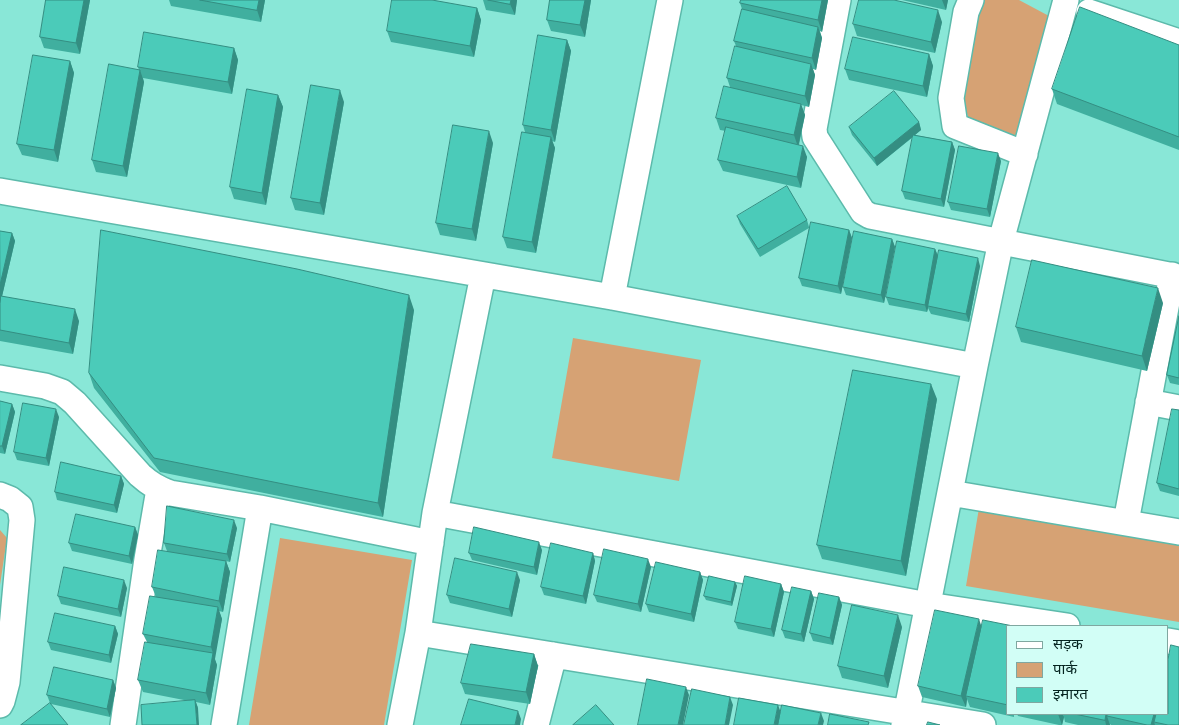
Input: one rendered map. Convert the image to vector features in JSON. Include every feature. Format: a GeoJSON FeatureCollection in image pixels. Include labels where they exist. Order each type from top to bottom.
{"type":"FeatureCollection","features":[{"type":"Feature","properties":{"kind":"street"},"geometry":{"type":"LineString","coordinates":[[612,297],[670,0]]}},
{"type":"Feature","properties":{"kind":"street"},"geometry":{"type":"LineString","coordinates":[[838,0],[814,129],[815,137],[863,212],[870,216],[1176,276],[1148,402],[1126,522]]}},
{"type":"Feature","properties":{"kind":"street"},"geometry":{"type":"LineString","coordinates":[[971,0],[966,12],[951,98],[956,126],[1025,154]]}},
{"type":"Feature","properties":{"kind":"street"},"geometry":{"type":"LineString","coordinates":[[905,719],[975,366],[1002,241],[1025,154],[1061,1],[1179,42]]}},
{"type":"Feature","properties":{"kind":"street"},"geometry":{"type":"LineString","coordinates":[[0,191],[612,297],[975,366]]}},
{"type":"Feature","properties":{"kind":"street"},"geometry":{"type":"LineString","coordinates":[[400,725],[418,633],[434,513],[482,275]]}},
{"type":"Feature","properties":{"kind":"street"},"geometry":{"type":"LineString","coordinates":[[0,378],[45,386],[62,392],[75,403],[140,475],[151,485],[159,489],[170,493],[260,508],[431,543]]}},
{"type":"Feature","properties":{"kind":"street"},"geometry":{"type":"LineString","coordinates":[[1148,402],[1179,408]]}},
{"type":"Feature","properties":{"kind":"street"},"geometry":{"type":"LineString","coordinates":[[123,725],[159,489]]}},
{"type":"Feature","properties":{"kind":"street"},"geometry":{"type":"LineString","coordinates":[[950,493],[1179,532]]}},
{"type":"Feature","properties":{"kind":"street"},"geometry":{"type":"LineString","coordinates":[[0,495],[10,499],[20,507],[22,520],[7,682],[0,704]]}},
{"type":"Feature","properties":{"kind":"street"},"geometry":{"type":"LineString","coordinates":[[224,725],[260,508]]}},
{"type":"Feature","properties":{"kind":"street"},"geometry":{"type":"LineString","coordinates":[[434,513],[928,605],[1061,625]]}},
{"type":"Feature","properties":{"kind":"street"},"geometry":{"type":"LineString","coordinates":[[418,633],[554,655],[905,719],[983,725]]}},
{"type":"Feature","properties":{"kind":"street"},"geometry":{"type":"LineString","coordinates":[[536,725],[554,655]]}},
{"type":"Feature","properties":{"kind":"green space"},"geometry":{"type":"Polygon","coordinates":[[[982,0],[1019,0],[1049,16],[1017,137],[997,131],[968,117],[963,98],[965,64],[982,0]]]}},
{"type":"Feature","properties":{"kind":"green space"},"geometry":{"type":"Polygon","coordinates":[[[573,338],[701,360],[679,481],[552,458],[573,338]]]}},
{"type":"Feature","properties":{"kind":"green space"},"geometry":{"type":"Polygon","coordinates":[[[979,508],[1179,542],[1179,622],[966,586],[979,508]]]}},
{"type":"Feature","properties":{"kind":"green space"},"geometry":{"type":"Polygon","coordinates":[[[0,530],[7,538],[0,585],[0,530]]]}},
{"type":"Feature","properties":{"kind":"green space"},"geometry":{"type":"Polygon","coordinates":[[[280,538],[412,560],[384,725],[249,725],[280,538]]]}},
{"type":"Feature","properties":{"kind":"building"},"geometry":{"type":"Polygon","coordinates":[[[46,0],[84,0],[76,43],[40,37],[46,0]]]}},
{"type":"Feature","properties":{"kind":"building"},"geometry":{"type":"Polygon","coordinates":[[[200,0],[259,0],[257,10],[200,0]]]}},
{"type":"Feature","properties":{"kind":"building"},"geometry":{"type":"Polygon","coordinates":[[[392,0],[432,0],[477,8],[470,46],[387,31],[392,0]]]}},
{"type":"Feature","properties":{"kind":"building"},"geometry":{"type":"Polygon","coordinates":[[[488,0],[511,0],[510,4],[488,0]]]}},
{"type":"Feature","properties":{"kind":"building"},"geometry":{"type":"Polygon","coordinates":[[[550,0],[585,0],[580,25],[547,20],[550,0]]]}},
{"type":"Feature","properties":{"kind":"building"},"geometry":{"type":"Polygon","coordinates":[[[741,0],[822,0],[818,20],[740,3],[741,0]]]}},
{"type":"Feature","properties":{"kind":"building"},"geometry":{"type":"Polygon","coordinates":[[[859,0],[894,0],[938,10],[931,42],[853,24],[859,0]]]}},
{"type":"Feature","properties":{"kind":"building"},"geometry":{"type":"Polygon","coordinates":[[[1080,7],[1179,45],[1179,137],[1052,89],[1080,7]]]}},
{"type":"Feature","properties":{"kind":"building"},"geometry":{"type":"Polygon","coordinates":[[[742,9],[818,27],[812,58],[734,41],[742,9]]]}},
{"type":"Feature","properties":{"kind":"building"},"geometry":{"type":"Polygon","coordinates":[[[144,32],[234,48],[228,82],[138,67],[144,32]]]}},
{"type":"Feature","properties":{"kind":"building"},"geometry":{"type":"Polygon","coordinates":[[[538,35],[567,40],[551,130],[523,125],[538,35]]]}},
{"type":"Feature","properties":{"kind":"building"},"geometry":{"type":"Polygon","coordinates":[[[853,37],[929,54],[923,86],[845,69],[853,37]]]}},
{"type":"Feature","properties":{"kind":"building"},"geometry":{"type":"Polygon","coordinates":[[[735,46],[811,64],[805,96],[727,78],[735,46]]]}},
{"type":"Feature","properties":{"kind":"building"},"geometry":{"type":"Polygon","coordinates":[[[33,55],[70,61],[54,150],[17,144],[33,55]]]}},
{"type":"Feature","properties":{"kind":"building"},"geometry":{"type":"Polygon","coordinates":[[[109,64],[140,70],[123,166],[92,160],[109,64]]]}},
{"type":"Feature","properties":{"kind":"building"},"geometry":{"type":"Polygon","coordinates":[[[311,85],[340,90],[320,203],[291,198],[311,85]]]}},
{"type":"Feature","properties":{"kind":"building"},"geometry":{"type":"Polygon","coordinates":[[[724,86],[801,104],[794,135],[716,118],[724,86]]]}},
{"type":"Feature","properties":{"kind":"building"},"geometry":{"type":"Polygon","coordinates":[[[247,89],[278,95],[262,193],[230,187],[247,89]]]}},
{"type":"Feature","properties":{"kind":"building"},"geometry":{"type":"Polygon","coordinates":[[[894,91],[919,122],[874,158],[849,127],[894,91]]]}},
{"type":"Feature","properties":{"kind":"building"},"geometry":{"type":"Polygon","coordinates":[[[453,125],[489,131],[472,229],[436,223],[453,125]]]}},
{"type":"Feature","properties":{"kind":"building"},"geometry":{"type":"Polygon","coordinates":[[[726,127],[803,146],[797,177],[718,160],[726,127]]]}},
{"type":"Feature","properties":{"kind":"building"},"geometry":{"type":"Polygon","coordinates":[[[522,132],[551,137],[532,242],[503,237],[522,132]]]}},
{"type":"Feature","properties":{"kind":"building"},"geometry":{"type":"Polygon","coordinates":[[[913,135],[952,142],[941,199],[902,191],[913,135]]]}},
{"type":"Feature","properties":{"kind":"building"},"geometry":{"type":"Polygon","coordinates":[[[959,146],[998,153],[987,209],[948,202],[959,146]]]}},
{"type":"Feature","properties":{"kind":"building"},"geometry":{"type":"Polygon","coordinates":[[[787,186],[807,220],[758,249],[737,216],[787,186]]]}},
{"type":"Feature","properties":{"kind":"building"},"geometry":{"type":"Polygon","coordinates":[[[811,222],[849,230],[838,286],[799,278],[811,222]]]}},
{"type":"Feature","properties":{"kind":"building"},"geometry":{"type":"Polygon","coordinates":[[[101,230],[297,269],[409,295],[378,503],[154,458],[89,373],[101,230]]]}},
{"type":"Feature","properties":{"kind":"building"},"geometry":{"type":"Polygon","coordinates":[[[0,231],[12,233],[0,285],[0,231]]]}},
{"type":"Feature","properties":{"kind":"building"},"geometry":{"type":"Polygon","coordinates":[[[854,231],[892,239],[881,295],[843,287],[854,231]]]}},
{"type":"Feature","properties":{"kind":"building"},"geometry":{"type":"Polygon","coordinates":[[[897,241],[935,249],[925,305],[886,297],[897,241]]]}},
{"type":"Feature","properties":{"kind":"building"},"geometry":{"type":"Polygon","coordinates":[[[939,250],[978,258],[966,314],[928,306],[939,250]]]}},
{"type":"Feature","properties":{"kind":"building"},"geometry":{"type":"Polygon","coordinates":[[[1032,260],[1158,288],[1142,356],[1016,327],[1032,260]]]}},
{"type":"Feature","properties":{"kind":"building"},"geometry":{"type":"Polygon","coordinates":[[[1,296],[75,309],[69,343],[0,330],[1,296]]]}},
{"type":"Feature","properties":{"kind":"building"},"geometry":{"type":"Polygon","coordinates":[[[1179,316],[1179,378],[1167,375],[1179,316]]]}},
{"type":"Feature","properties":{"kind":"building"},"geometry":{"type":"Polygon","coordinates":[[[853,370],[931,384],[901,561],[817,545],[853,370]]]}},
{"type":"Feature","properties":{"kind":"building"},"geometry":{"type":"Polygon","coordinates":[[[0,401],[12,404],[2,446],[0,446],[0,401]]]}},
{"type":"Feature","properties":{"kind":"building"},"geometry":{"type":"Polygon","coordinates":[[[23,403],[56,409],[46,458],[14,452],[23,403]]]}},
{"type":"Feature","properties":{"kind":"building"},"geometry":{"type":"Polygon","coordinates":[[[1172,409],[1179,410],[1179,489],[1157,483],[1172,409]]]}},
{"type":"Feature","properties":{"kind":"building"},"geometry":{"type":"Polygon","coordinates":[[[61,462],[121,476],[114,505],[55,492],[61,462]]]}},
{"type":"Feature","properties":{"kind":"building"},"geometry":{"type":"Polygon","coordinates":[[[167,506],[234,520],[227,554],[164,543],[167,506]]]}},
{"type":"Feature","properties":{"kind":"building"},"geometry":{"type":"Polygon","coordinates":[[[76,514],[135,527],[129,556],[69,543],[76,514]]]}},
{"type":"Feature","properties":{"kind":"building"},"geometry":{"type":"Polygon","coordinates":[[[474,527],[539,542],[534,567],[469,553],[474,527]]]}},
{"type":"Feature","properties":{"kind":"building"},"geometry":{"type":"Polygon","coordinates":[[[551,543],[593,553],[583,596],[541,587],[551,543]]]}},
{"type":"Feature","properties":{"kind":"building"},"geometry":{"type":"Polygon","coordinates":[[[604,549],[648,559],[638,604],[594,595],[604,549]]]}},
{"type":"Feature","properties":{"kind":"building"},"geometry":{"type":"Polygon","coordinates":[[[158,550],[226,561],[219,601],[152,587],[158,550]]]}},
{"type":"Feature","properties":{"kind":"building"},"geometry":{"type":"Polygon","coordinates":[[[455,558],[517,572],[509,609],[447,595],[455,558]]]}},
{"type":"Feature","properties":{"kind":"building"},"geometry":{"type":"Polygon","coordinates":[[[656,562],[700,572],[691,614],[646,604],[656,562]]]}},
{"type":"Feature","properties":{"kind":"building"},"geometry":{"type":"Polygon","coordinates":[[[64,567],[124,580],[118,609],[58,596],[64,567]]]}},
{"type":"Feature","properties":{"kind":"building"},"geometry":{"type":"Polygon","coordinates":[[[709,576],[735,582],[731,602],[704,596],[709,576]]]}},
{"type":"Feature","properties":{"kind":"building"},"geometry":{"type":"Polygon","coordinates":[[[745,576],[781,584],[771,629],[735,622],[745,576]]]}},
{"type":"Feature","properties":{"kind":"building"},"geometry":{"type":"Polygon","coordinates":[[[792,587],[811,591],[801,634],[782,630],[792,587]]]}},
{"type":"Feature","properties":{"kind":"building"},"geometry":{"type":"Polygon","coordinates":[[[819,593],[839,597],[830,638],[810,633],[819,593]]]}},
{"type":"Feature","properties":{"kind":"building"},"geometry":{"type":"Polygon","coordinates":[[[150,596],[218,607],[211,647],[143,634],[150,596]]]}},
{"type":"Feature","properties":{"kind":"building"},"geometry":{"type":"Polygon","coordinates":[[[852,605],[898,615],[884,676],[838,666],[852,605]]]}},
{"type":"Feature","properties":{"kind":"building"},"geometry":{"type":"Polygon","coordinates":[[[935,610],[979,619],[961,696],[918,686],[935,610]]]}},
{"type":"Feature","properties":{"kind":"building"},"geometry":{"type":"Polygon","coordinates":[[[55,613],[115,626],[109,655],[48,642],[55,613]]]}},
{"type":"Feature","properties":{"kind":"building"},"geometry":{"type":"Polygon","coordinates":[[[983,620],[1008,625],[1006,625],[1006,705],[966,696],[983,620]]]}},
{"type":"Feature","properties":{"kind":"building"},"geometry":{"type":"Polygon","coordinates":[[[145,642],[213,653],[206,693],[138,680],[145,642]]]}},
{"type":"Feature","properties":{"kind":"building"},"geometry":{"type":"Polygon","coordinates":[[[471,644],[534,654],[526,692],[461,683],[471,644]]]}},
{"type":"Feature","properties":{"kind":"building"},"geometry":{"type":"Polygon","coordinates":[[[1171,645],[1179,647],[1179,725],[1154,722],[1156,715],[1169,715],[1169,655],[1171,645]]]}},
{"type":"Feature","properties":{"kind":"building"},"geometry":{"type":"Polygon","coordinates":[[[54,667],[113,680],[107,709],[47,695],[54,667]]]}},
{"type":"Feature","properties":{"kind":"building"},"geometry":{"type":"Polygon","coordinates":[[[647,679],[686,687],[678,725],[638,725],[647,679]]]}},
{"type":"Feature","properties":{"kind":"building"},"geometry":{"type":"Polygon","coordinates":[[[692,689],[730,697],[725,725],[684,725],[692,689]]]}},
{"type":"Feature","properties":{"kind":"building"},"geometry":{"type":"Polygon","coordinates":[[[739,698],[778,705],[774,725],[734,725],[739,698]]]}},
{"type":"Feature","properties":{"kind":"building"},"geometry":{"type":"Polygon","coordinates":[[[469,699],[518,711],[515,725],[461,725],[469,699]]]}},
{"type":"Feature","properties":{"kind":"building"},"geometry":{"type":"Polygon","coordinates":[[[195,700],[197,725],[142,725],[141,705],[195,700]]]}},
{"type":"Feature","properties":{"kind":"building"},"geometry":{"type":"Polygon","coordinates":[[[50,703],[68,725],[21,725],[50,703]]]}},
{"type":"Feature","properties":{"kind":"building"},"geometry":{"type":"Polygon","coordinates":[[[596,705],[614,725],[573,725],[596,705]]]}},
{"type":"Feature","properties":{"kind":"building"},"geometry":{"type":"Polygon","coordinates":[[[782,705],[821,713],[818,725],[778,725],[782,705]]]}},
{"type":"Feature","properties":{"kind":"building"},"geometry":{"type":"Polygon","coordinates":[[[830,714],[869,722],[868,725],[828,725],[830,714]]]}},
{"type":"Feature","properties":{"kind":"building"},"geometry":{"type":"Polygon","coordinates":[[[1080,715],[1106,715],[1105,720],[1080,715]]]}},
{"type":"Feature","properties":{"kind":"building"},"geometry":{"type":"Polygon","coordinates":[[[1108,715],[1154,715],[1151,725],[1108,715]]]}},
{"type":"Feature","properties":{"kind":"building"},"geometry":{"type":"Polygon","coordinates":[[[928,722],[940,725],[927,725],[928,722]]]}}]}
